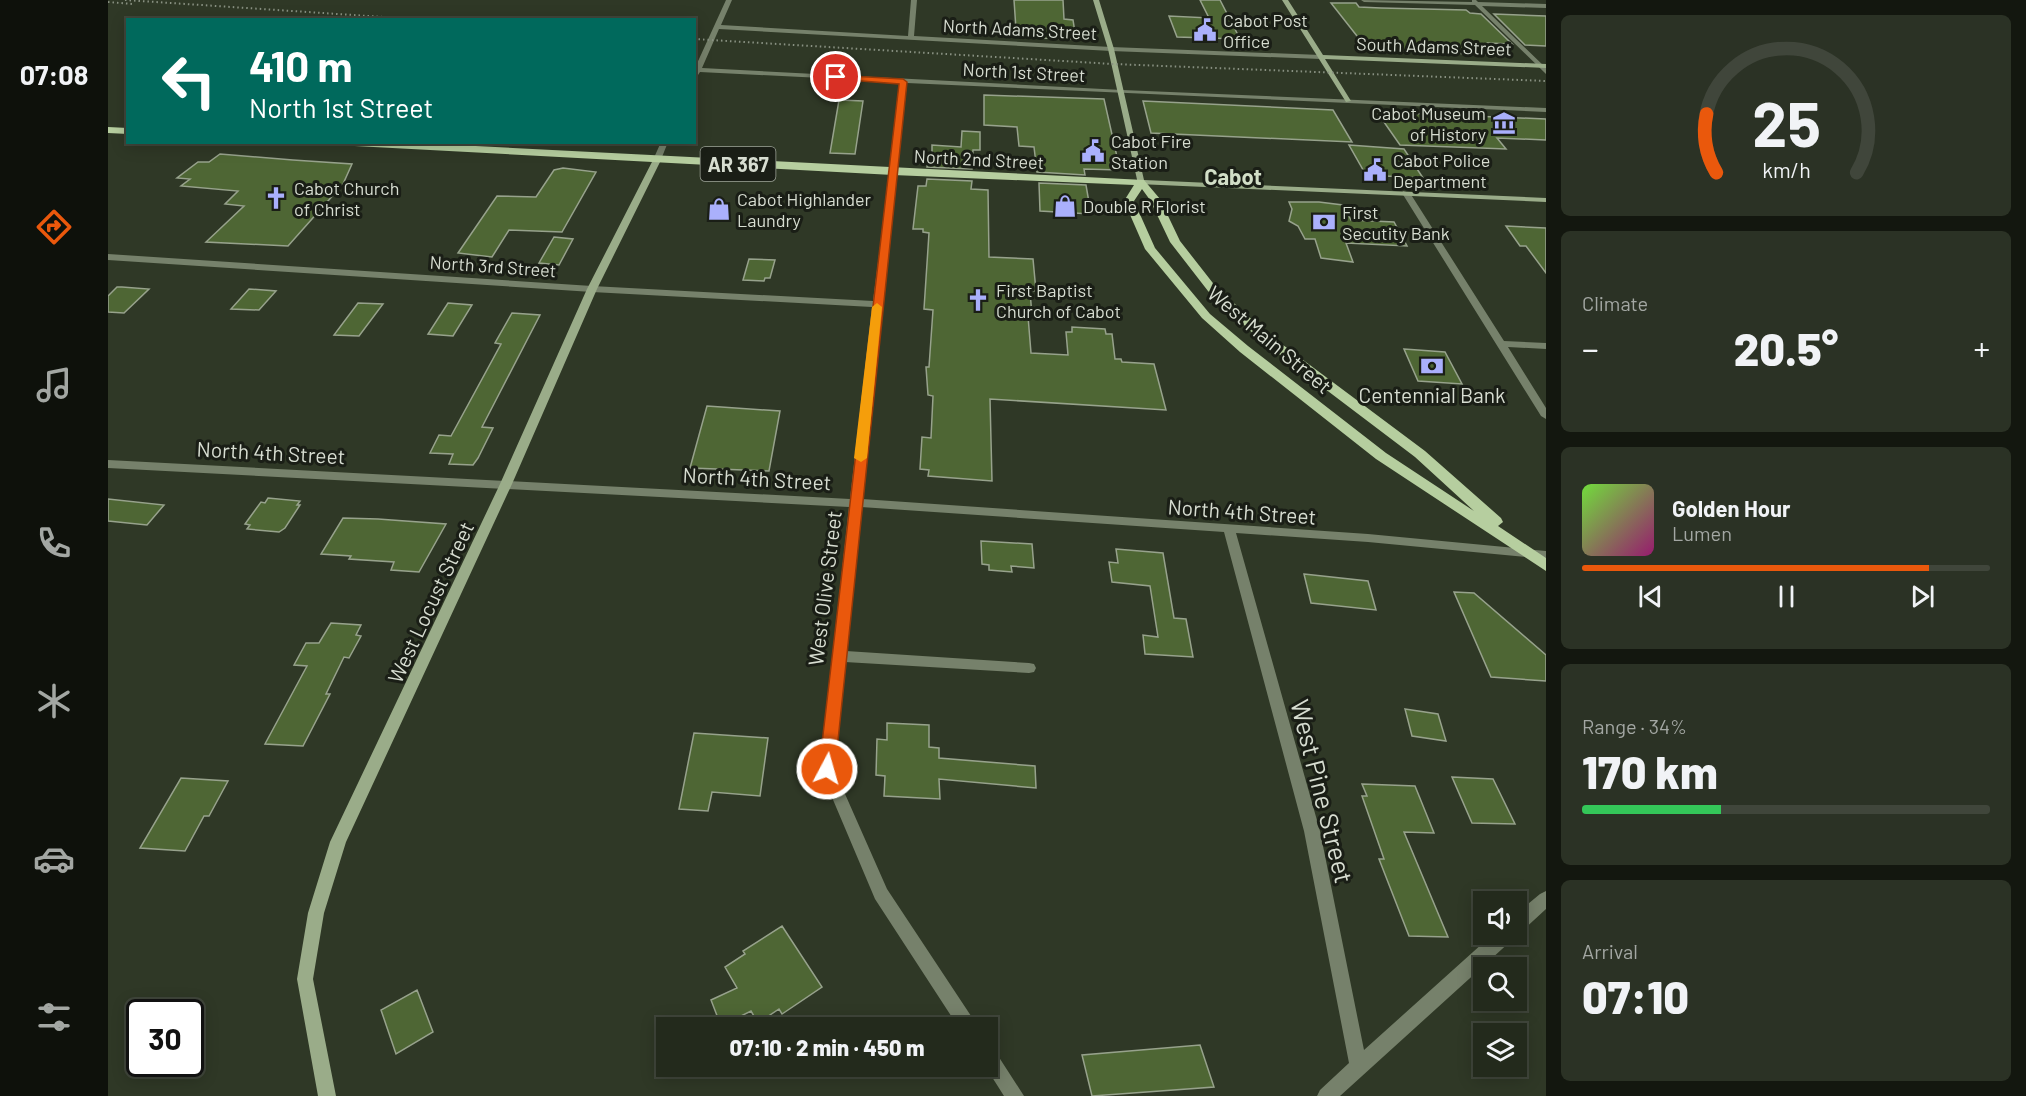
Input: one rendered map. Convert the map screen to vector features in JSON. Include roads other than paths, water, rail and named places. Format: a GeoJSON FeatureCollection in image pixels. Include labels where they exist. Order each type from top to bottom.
{"type":"FeatureCollection","features":[{"type":"Feature","properties":{"kind":"main road"},"geometry":{"type":"LineString","coordinates":[[108,130],[126,131]]}},
{"type":"Feature","properties":{"kind":"main road","name":"North 2nd Street"},"geometry":{"type":"LineString","coordinates":[[372,144],[893,172],[1141,182]]}},
{"type":"Feature","properties":{"kind":"main road","name":"West Main Street"},"geometry":{"type":"LineString","coordinates":[[1539,554],[1381,456],[1244,349],[1206,316],[1150,249],[1129,201],[1141,182],[1155,200],[1175,242],[1212,289],[1263,336],[1420,454],[1539,554],[1546,565]]}},
{"type":"Feature","properties":{"kind":"street"},"geometry":{"type":"LineString","coordinates":[[696,75],[729,0]]}},
{"type":"Feature","properties":{"kind":"street"},"geometry":{"type":"LineString","coordinates":[[911,38],[914,0]]}},
{"type":"Feature","properties":{"kind":"street"},"geometry":{"type":"LineString","coordinates":[[1096,0],[1122,92],[1141,182]]}},
{"type":"Feature","properties":{"kind":"street"},"geometry":{"type":"LineString","coordinates":[[1285,0],[1348,101]]}},
{"type":"Feature","properties":{"kind":"street"},"geometry":{"type":"LineString","coordinates":[[1364,0],[1546,6]]}},
{"type":"Feature","properties":{"kind":"street"},"geometry":{"type":"LineString","coordinates":[[1475,2],[1542,65],[1546,72]]}},
{"type":"Feature","properties":{"kind":"street","name":"North Adams Street"},"geometry":{"type":"LineString","coordinates":[[717,27],[1111,49],[1321,57]]}},
{"type":"Feature","properties":{"kind":"street","name":"South Adams Street"},"geometry":{"type":"LineString","coordinates":[[1321,57],[1542,65]]}},
{"type":"Feature","properties":{"kind":"street","name":"North 1st Street"},"geometry":{"type":"LineString","coordinates":[[699,70],[903,82],[1546,110]]}},
{"type":"Feature","properties":{"kind":"street","name":"West Olive Street"},"geometry":{"type":"LineString","coordinates":[[903,82],[827,769],[881,894],[963,1017]]}},
{"type":"Feature","properties":{"kind":"street","name":"West Locust Street"},"geometry":{"type":"LineString","coordinates":[[327,1096],[305,979],[316,914],[338,842],[506,484],[592,289],[664,144]]}},
{"type":"Feature","properties":{"kind":"street","name":"North 2nd Street"},"geometry":{"type":"LineString","coordinates":[[1141,182],[1406,192]]}},
{"type":"Feature","properties":{"kind":"street"},"geometry":{"type":"LineString","coordinates":[[1406,192],[1546,416]]}},
{"type":"Feature","properties":{"kind":"street","name":"AR 367"},"geometry":{"type":"LineString","coordinates":[[1406,192],[1546,200]]}},
{"type":"Feature","properties":{"kind":"street","name":"North 3rd Street"},"geometry":{"type":"LineString","coordinates":[[108,257],[592,289],[877,304]]}},
{"type":"Feature","properties":{"kind":"street"},"geometry":{"type":"LineString","coordinates":[[1502,344],[1546,346]]}},
{"type":"Feature","properties":{"kind":"street","name":"North 4th Street"},"geometry":{"type":"LineString","coordinates":[[108,464],[857,503],[1368,538],[1539,554]]}},
{"type":"Feature","properties":{"kind":"street","name":"West Pine Street"},"geometry":{"type":"LineString","coordinates":[[1229,530],[1312,831],[1359,1067]]}},
{"type":"Feature","properties":{"kind":"street"},"geometry":{"type":"LineString","coordinates":[[839,656],[1029,668]]}},
{"type":"Feature","properties":{"kind":"street"},"geometry":{"type":"LineString","coordinates":[[1527,915],[1546,899]]}},
{"type":"Feature","properties":{"kind":"street"},"geometry":{"type":"LineString","coordinates":[[1326,1096],[1494,945]]}},
{"type":"Feature","properties":{"kind":"street"},"geometry":{"type":"LineString","coordinates":[[998,1070],[1015,1096]]}},
{"type":"Feature","properties":{"kind":"railway"},"geometry":{"type":"LineString","coordinates":[[125,0],[399,18]]}},
{"type":"Feature","properties":{"kind":"railway"},"geometry":{"type":"LineString","coordinates":[[108,2],[132,4]]}},
{"type":"Feature","properties":{"kind":"railway"},"geometry":{"type":"LineString","coordinates":[[696,39],[1113,64],[1546,81]]}},
{"type":"Feature","properties":{"kind":"place","name":"Cabot Post Office"},"geometry":{"type":"Point","coordinates":[1205,30]}},
{"type":"Feature","properties":{"kind":"place","name":"Cabot Museum of History"},"geometry":{"type":"Point","coordinates":[1504,123]}},
{"type":"Feature","properties":{"kind":"place","name":"Cabot Fire Station"},"geometry":{"type":"Point","coordinates":[1093,151]}},
{"type":"Feature","properties":{"kind":"place","name":"Cabot Police Department"},"geometry":{"type":"Point","coordinates":[1375,170]}},
{"type":"Feature","properties":{"kind":"place","name":"Cabot Church of Christ"},"geometry":{"type":"Point","coordinates":[276,198]}},
{"type":"Feature","properties":{"kind":"place","name":"Double R Florist"},"geometry":{"type":"Point","coordinates":[1065,206]}},
{"type":"Feature","properties":{"kind":"place","name":"Cabot Highlander Laundry"},"geometry":{"type":"Point","coordinates":[719,209]}},
{"type":"Feature","properties":{"kind":"place","name":"First Secutity Bank"},"geometry":{"type":"Point","coordinates":[1324,222]}},
{"type":"Feature","properties":{"kind":"place","name":"First Baptist Church of Cabot"},"geometry":{"type":"Point","coordinates":[978,300]}},
{"type":"Feature","properties":{"kind":"place","name":"Centennial Bank"},"geometry":{"type":"Point","coordinates":[1432,366]}},
{"type":"Feature","properties":{"kind":"district","name":"Cabot"},"geometry":{"type":"Point","coordinates":[1233,176]}}]}
